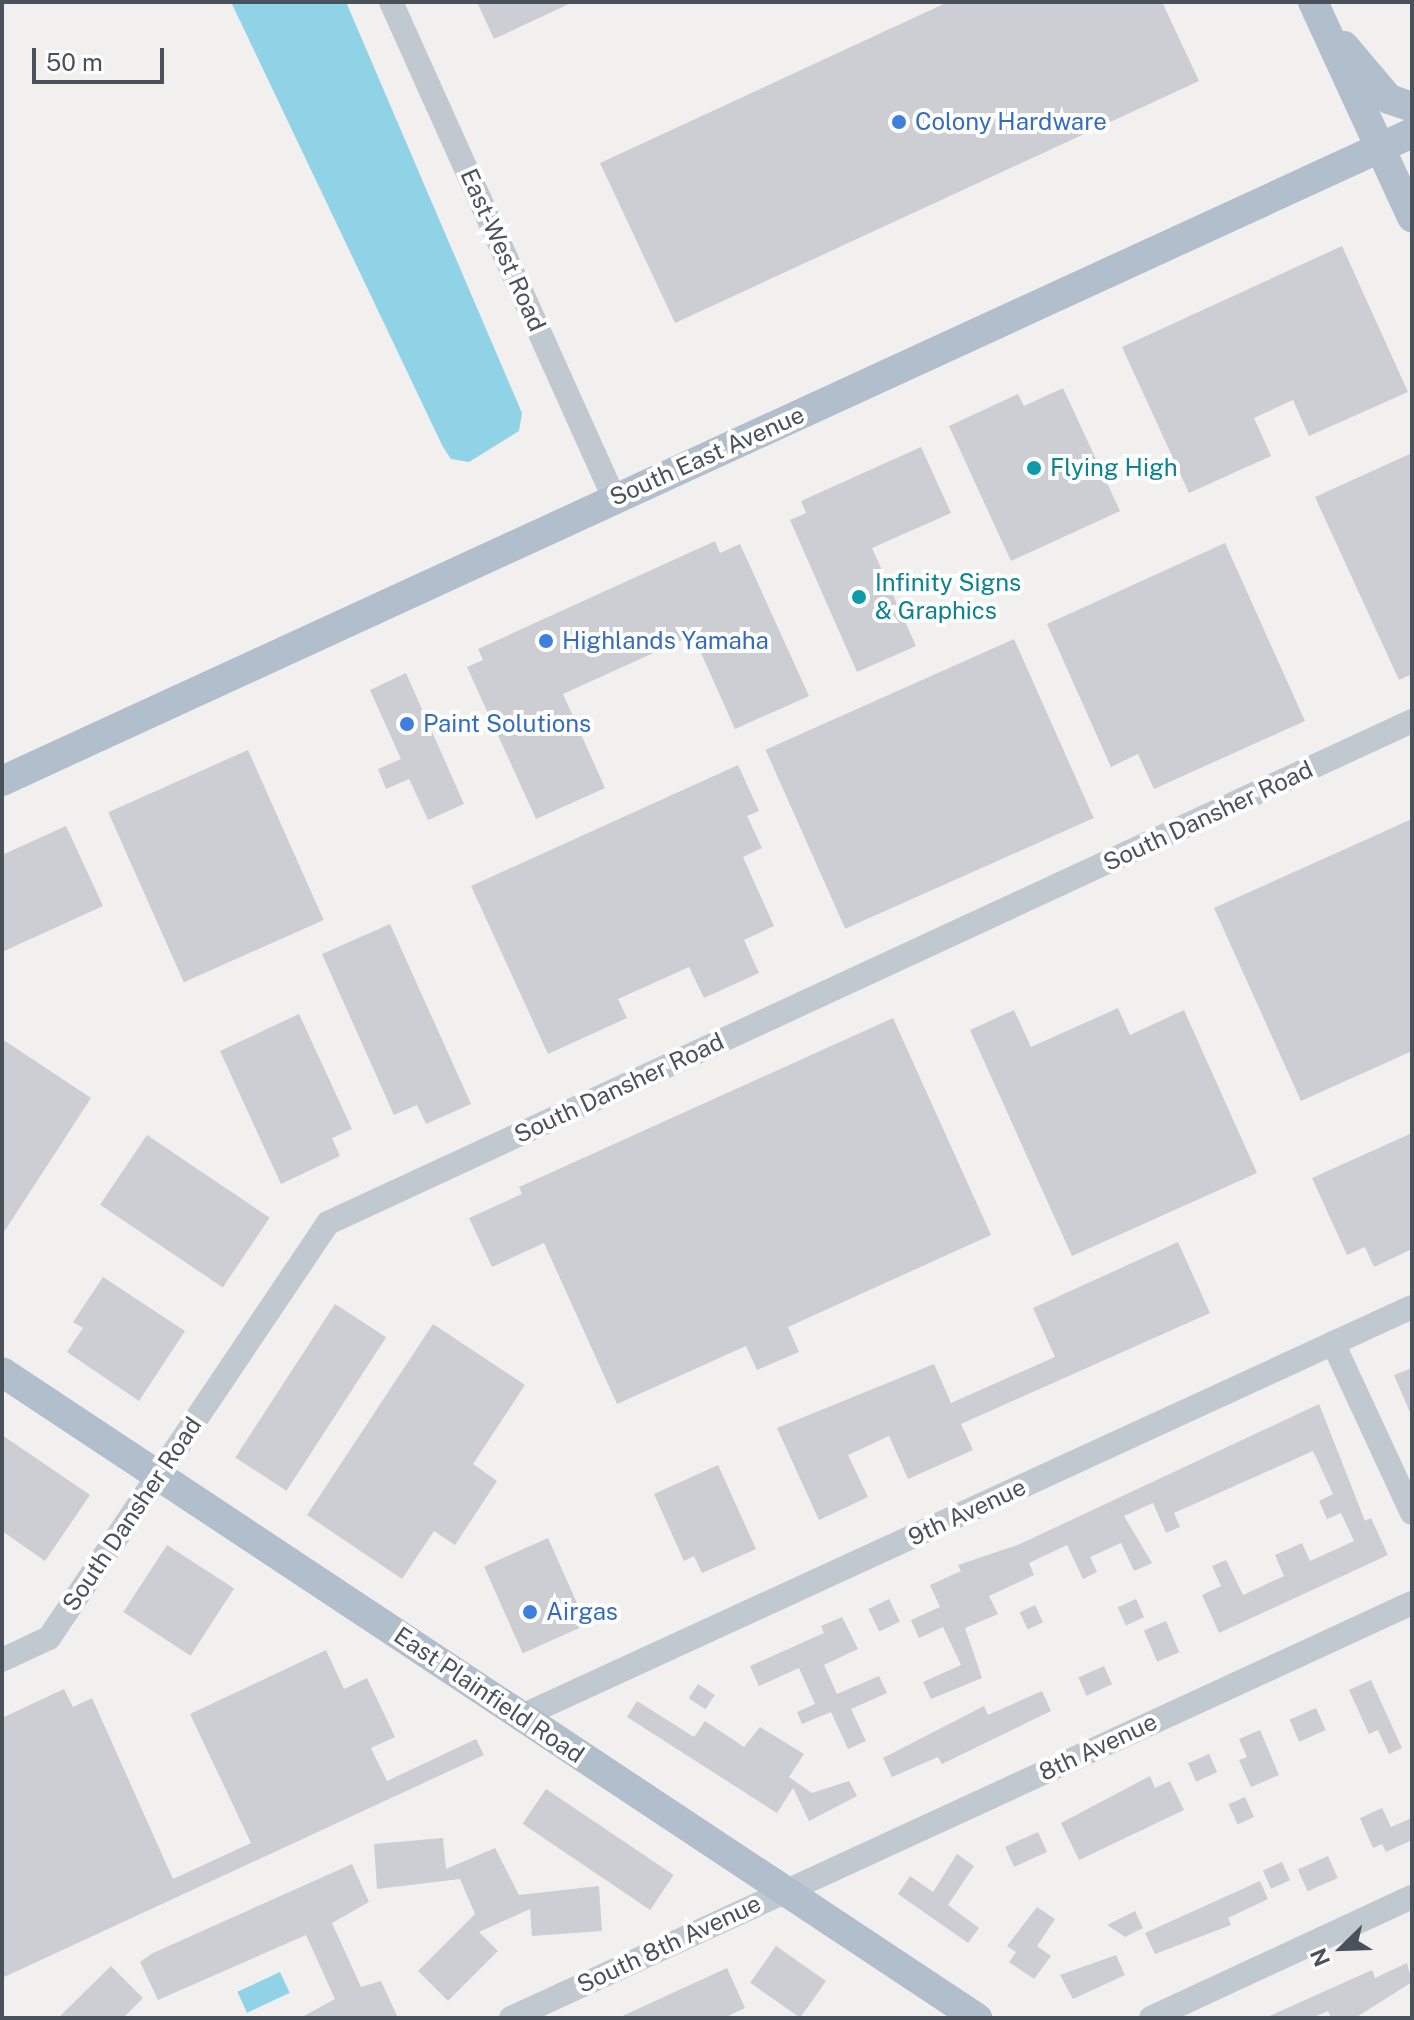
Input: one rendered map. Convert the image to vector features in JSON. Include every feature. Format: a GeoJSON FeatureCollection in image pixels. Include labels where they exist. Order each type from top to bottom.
{"type":"FeatureCollection","features":[{"type":"Feature","properties":{"kind":"main road"},"geometry":{"type":"LineString","coordinates":[[1317,11],[1389,99],[1412,107]]}},
{"type":"Feature","properties":{"kind":"main road"},"geometry":{"type":"LineString","coordinates":[[1317,11],[1412,217]]}},
{"type":"Feature","properties":{"kind":"main road","name":"South East Avenue"},"geometry":{"type":"LineString","coordinates":[[2,781],[1412,133]]}},
{"type":"Feature","properties":{"kind":"main road","name":"East Plainfield Road"},"geometry":{"type":"LineString","coordinates":[[2,1372],[977,2018]]}},
{"type":"Feature","properties":{"kind":"street","name":"East-West Road"},"geometry":{"type":"LineString","coordinates":[[391,2],[614,498]]}},
{"type":"Feature","properties":{"kind":"street","name":"South Dansher Road"},"geometry":{"type":"LineString","coordinates":[[2,1660],[49,1638],[328,1223],[1412,721]]}},
{"type":"Feature","properties":{"kind":"street","name":"9th Avenue"},"geometry":{"type":"LineString","coordinates":[[522,1716],[1412,1307]]}},
{"type":"Feature","properties":{"kind":"street"},"geometry":{"type":"LineString","coordinates":[[1333,1343],[1412,1513]]}},
{"type":"Feature","properties":{"kind":"street","name":"8th Avenue"},"geometry":{"type":"LineString","coordinates":[[784,1890],[1412,1603]]}},
{"type":"Feature","properties":{"kind":"street","name":"South 8th Avenue"},"geometry":{"type":"LineString","coordinates":[[511,2018],[784,1890]]}},
{"type":"Feature","properties":{"kind":"street"},"geometry":{"type":"LineString","coordinates":[[1151,2018],[1412,1897]]}},
{"type":"Feature","properties":{"kind":"water"},"geometry":{"type":"Polygon","coordinates":[[[231,2],[346,2],[522,413],[519,431],[469,462],[451,459],[443,447],[231,2]]]}},
{"type":"Feature","properties":{"kind":"water"},"geometry":{"type":"Polygon","coordinates":[[[280,1972],[290,1993],[247,2013],[237,1992],[280,1972]]]}},
{"type":"Feature","properties":{"kind":"building"},"geometry":{"type":"Polygon","coordinates":[[[477,2],[573,2],[494,39],[477,2]]]}},
{"type":"Feature","properties":{"kind":"building","name":"Colony Hardware"},"geometry":{"type":"Polygon","coordinates":[[[948,2],[1162,2],[1199,81],[675,323],[600,163],[948,2]]]}},
{"type":"Feature","properties":{"kind":"building"},"geometry":{"type":"Polygon","coordinates":[[[1342,246],[1408,392],[1309,436],[1293,400],[1254,418],[1271,456],[1189,493],[1122,347],[1342,246]]]}},
{"type":"Feature","properties":{"kind":"building","name":"Flying High"},"geometry":{"type":"Polygon","coordinates":[[[1063,388],[1120,511],[1011,561],[949,426],[1018,394],[1024,406],[1063,388]]]}},
{"type":"Feature","properties":{"kind":"building","name":"Infinity Signs & Graphics"},"geometry":{"type":"Polygon","coordinates":[[[921,447],[951,513],[872,548],[916,646],[857,672],[790,520],[806,513],[801,501],[921,447]]]}},
{"type":"Feature","properties":{"kind":"building"},"geometry":{"type":"Polygon","coordinates":[[[1412,453],[1412,674],[1399,680],[1315,497],[1412,453]]]}},
{"type":"Feature","properties":{"kind":"building"},"geometry":{"type":"Polygon","coordinates":[[[715,541],[720,553],[740,544],[809,696],[735,729],[693,635],[563,694],[605,788],[536,819],[467,667],[483,660],[478,649],[715,541]]]}},
{"type":"Feature","properties":{"kind":"building"},"geometry":{"type":"Polygon","coordinates":[[[1225,543],[1305,721],[1154,789],[1138,754],[1111,767],[1047,624],[1225,543]]]}},
{"type":"Feature","properties":{"kind":"building"},"geometry":{"type":"Polygon","coordinates":[[[1014,639],[1094,818],[845,929],[766,750],[1014,639]]]}},
{"type":"Feature","properties":{"kind":"building","name":"Paint Solutions"},"geometry":{"type":"Polygon","coordinates":[[[406,673],[464,804],[428,820],[409,779],[386,789],[378,769],[401,759],[370,690],[406,673]]]}},
{"type":"Feature","properties":{"kind":"building"},"geometry":{"type":"Polygon","coordinates":[[[248,750],[324,920],[184,982],[108,812],[248,750]]]}},
{"type":"Feature","properties":{"kind":"building"},"geometry":{"type":"Polygon","coordinates":[[[738,765],[759,811],[747,816],[762,848],[743,857],[774,926],[744,940],[759,973],[704,998],[689,967],[618,999],[627,1018],[548,1054],[471,886],[738,765]]]}},
{"type":"Feature","properties":{"kind":"building"},"geometry":{"type":"Polygon","coordinates":[[[1412,819],[1412,1051],[1301,1101],[1214,908],[1412,819]]]}},
{"type":"Feature","properties":{"kind":"building"},"geometry":{"type":"Polygon","coordinates":[[[66,826],[103,906],[2,952],[2,855],[66,826]]]}},
{"type":"Feature","properties":{"kind":"building"},"geometry":{"type":"Polygon","coordinates":[[[390,924],[471,1104],[426,1124],[417,1105],[394,1115],[322,954],[390,924]]]}},
{"type":"Feature","properties":{"kind":"building"},"geometry":{"type":"Polygon","coordinates":[[[1118,1008],[1130,1035],[1184,1010],[1257,1173],[1072,1256],[970,1030],[1014,1010],[1031,1047],[1118,1008]]]}},
{"type":"Feature","properties":{"kind":"building"},"geometry":{"type":"Polygon","coordinates":[[[299,1014],[352,1129],[332,1138],[340,1156],[281,1184],[220,1051],[299,1014]]]}},
{"type":"Feature","properties":{"kind":"building"},"geometry":{"type":"Polygon","coordinates":[[[893,1018],[991,1235],[788,1327],[799,1352],[757,1370],[746,1346],[617,1404],[544,1243],[492,1267],[469,1218],[522,1194],[519,1187],[893,1018]]]}},
{"type":"Feature","properties":{"kind":"building"},"geometry":{"type":"Polygon","coordinates":[[[2,1039],[91,1098],[2,1235],[2,1039]]]}},
{"type":"Feature","properties":{"kind":"building"},"geometry":{"type":"Polygon","coordinates":[[[1412,1133],[1412,1249],[1374,1267],[1365,1247],[1347,1255],[1312,1178],[1412,1133]]]}},
{"type":"Feature","properties":{"kind":"building"},"geometry":{"type":"Polygon","coordinates":[[[147,1135],[270,1218],[223,1287],[100,1205],[147,1135]]]}},
{"type":"Feature","properties":{"kind":"building"},"geometry":{"type":"Polygon","coordinates":[[[1178,1242],[1210,1313],[961,1424],[973,1450],[908,1479],[889,1436],[848,1455],[868,1497],[819,1520],[777,1428],[934,1364],[951,1403],[1055,1357],[1033,1308],[1178,1242]]]}},
{"type":"Feature","properties":{"kind":"building"},"geometry":{"type":"Polygon","coordinates":[[[103,1277],[185,1331],[139,1401],[67,1352],[83,1328],[73,1322],[103,1277]]]}},
{"type":"Feature","properties":{"kind":"building"},"geometry":{"type":"Polygon","coordinates":[[[335,1304],[386,1337],[286,1491],[235,1457],[335,1304]]]}},
{"type":"Feature","properties":{"kind":"building"},"geometry":{"type":"Polygon","coordinates":[[[433,1324],[525,1385],[473,1464],[497,1481],[455,1545],[434,1531],[402,1579],[307,1515],[433,1324]]]}},
{"type":"Feature","properties":{"kind":"building"},"geometry":{"type":"Polygon","coordinates":[[[1412,1368],[1412,1417],[1394,1375],[1412,1368]]]}},
{"type":"Feature","properties":{"kind":"building"},"geometry":{"type":"Polygon","coordinates":[[[1319,1404],[1365,1521],[1371,1518],[1388,1555],[1219,1633],[1202,1595],[1221,1586],[1212,1566],[1226,1560],[1243,1595],[1284,1576],[1275,1555],[1302,1543],[1310,1561],[1354,1541],[1341,1513],[1327,1519],[1319,1501],[1333,1494],[1313,1451],[1174,1513],[1180,1527],[1166,1533],[1153,1503],[1124,1516],[1152,1563],[1134,1571],[1121,1543],[1090,1557],[1097,1572],[1083,1579],[1067,1545],[1029,1563],[1034,1575],[989,1596],[998,1614],[965,1628],[982,1678],[931,1699],[923,1682],[961,1665],[943,1627],[919,1638],[911,1620],[940,1607],[930,1585],[961,1571],[958,1565],[1020,1544],[1319,1404]]]}},
{"type":"Feature","properties":{"kind":"building"},"geometry":{"type":"Polygon","coordinates":[[[2,1435],[90,1495],[45,1561],[2,1531],[2,1435]]]}},
{"type":"Feature","properties":{"kind":"building"},"geometry":{"type":"Polygon","coordinates":[[[718,1465],[756,1549],[702,1573],[694,1556],[684,1561],[654,1494],[718,1465]]]}},
{"type":"Feature","properties":{"kind":"building"},"geometry":{"type":"Polygon","coordinates":[[[548,1538],[587,1625],[523,1653],[484,1566],[548,1538]]]}},
{"type":"Feature","properties":{"kind":"building"},"geometry":{"type":"Polygon","coordinates":[[[167,1545],[234,1589],[191,1656],[123,1612],[167,1545]]]}},
{"type":"Feature","properties":{"kind":"building"},"geometry":{"type":"Polygon","coordinates":[[[889,1599],[900,1621],[879,1632],[868,1609],[889,1599]]]}},
{"type":"Feature","properties":{"kind":"building"},"geometry":{"type":"Polygon","coordinates":[[[1136,1599],[1144,1617],[1126,1625],[1118,1607],[1136,1599]]]}},
{"type":"Feature","properties":{"kind":"building"},"geometry":{"type":"Polygon","coordinates":[[[1035,1605],[1043,1622],[1028,1629],[1020,1612],[1035,1605]]]}},
{"type":"Feature","properties":{"kind":"building"},"geometry":{"type":"Polygon","coordinates":[[[842,1617],[858,1649],[824,1665],[837,1694],[879,1676],[887,1693],[851,1709],[866,1741],[848,1749],[831,1712],[802,1724],[797,1712],[815,1704],[799,1668],[759,1686],[750,1666],[824,1633],[821,1626],[842,1617]]]}},
{"type":"Feature","properties":{"kind":"building"},"geometry":{"type":"Polygon","coordinates":[[[1166,1621],[1179,1652],[1157,1662],[1144,1630],[1166,1621]]]}},
{"type":"Feature","properties":{"kind":"building"},"geometry":{"type":"Polygon","coordinates":[[[326,1650],[344,1689],[367,1678],[395,1737],[371,1748],[387,1781],[476,1739],[484,1755],[2,1978],[2,1718],[64,1689],[73,1707],[92,1698],[173,1879],[251,1843],[190,1714],[326,1650]]]}},
{"type":"Feature","properties":{"kind":"building"},"geometry":{"type":"Polygon","coordinates":[[[1104,1666],[1112,1684],[1087,1696],[1078,1677],[1104,1666]]]}},
{"type":"Feature","properties":{"kind":"building"},"geometry":{"type":"Polygon","coordinates":[[[1371,1680],[1402,1748],[1389,1754],[1378,1730],[1369,1734],[1349,1690],[1371,1680]]]}},
{"type":"Feature","properties":{"kind":"building"},"geometry":{"type":"Polygon","coordinates":[[[698,1684],[715,1695],[706,1709],[689,1698],[698,1684]]]}},
{"type":"Feature","properties":{"kind":"building"},"geometry":{"type":"Polygon","coordinates":[[[1042,1691],[1051,1711],[942,1764],[938,1757],[892,1777],[883,1758],[984,1706],[988,1715],[1042,1691]]]}},
{"type":"Feature","properties":{"kind":"building"},"geometry":{"type":"Polygon","coordinates":[[[637,1701],[694,1737],[705,1721],[744,1747],[760,1727],[804,1754],[789,1777],[812,1793],[849,1781],[857,1796],[809,1821],[793,1788],[777,1813],[627,1717],[637,1701]]]}},
{"type":"Feature","properties":{"kind":"building"},"geometry":{"type":"Polygon","coordinates":[[[1316,1708],[1326,1730],[1299,1742],[1290,1720],[1316,1708]]]}},
{"type":"Feature","properties":{"kind":"building"},"geometry":{"type":"Polygon","coordinates":[[[1260,1730],[1279,1775],[1251,1787],[1239,1760],[1247,1757],[1239,1739],[1260,1730]]]}},
{"type":"Feature","properties":{"kind":"building"},"geometry":{"type":"Polygon","coordinates":[[[1209,1754],[1217,1772],[1196,1782],[1188,1763],[1209,1754]]]}},
{"type":"Feature","properties":{"kind":"building"},"geometry":{"type":"Polygon","coordinates":[[[1150,1776],[1155,1788],[1170,1781],[1184,1810],[1079,1860],[1061,1823],[1150,1776]]]}},
{"type":"Feature","properties":{"kind":"building"},"geometry":{"type":"Polygon","coordinates":[[[546,1789],[674,1875],[650,1910],[523,1824],[546,1789]]]}},
{"type":"Feature","properties":{"kind":"building"},"geometry":{"type":"Polygon","coordinates":[[[1245,1797],[1254,1817],[1238,1824],[1229,1804],[1245,1797]]]}},
{"type":"Feature","properties":{"kind":"building"},"geometry":{"type":"Polygon","coordinates":[[[1382,1808],[1391,1827],[1412,1818],[1412,1840],[1386,1852],[1382,1844],[1373,1848],[1360,1818],[1382,1808]]]}},
{"type":"Feature","properties":{"kind":"building"},"geometry":{"type":"Polygon","coordinates":[[[1038,1832],[1047,1852],[1014,1867],[1005,1847],[1038,1832]]]}},
{"type":"Feature","properties":{"kind":"building"},"geometry":{"type":"Polygon","coordinates":[[[443,1838],[446,1869],[495,1848],[519,1895],[599,1886],[602,1931],[532,1936],[530,1909],[479,1932],[498,1951],[448,2001],[418,1971],[475,1914],[460,1879],[377,1889],[374,1844],[443,1838]]]}},
{"type":"Feature","properties":{"kind":"building"},"geometry":{"type":"Polygon","coordinates":[[[957,1854],[974,1866],[948,1905],[979,1928],[968,1943],[898,1894],[910,1876],[933,1892],[957,1854]]]}},
{"type":"Feature","properties":{"kind":"building"},"geometry":{"type":"Polygon","coordinates":[[[1328,1856],[1338,1878],[1308,1891],[1298,1869],[1328,1856]]]}},
{"type":"Feature","properties":{"kind":"building"},"geometry":{"type":"Polygon","coordinates":[[[1282,1862],[1290,1880],[1271,1889],[1263,1871],[1282,1862]]]}},
{"type":"Feature","properties":{"kind":"building"},"geometry":{"type":"Polygon","coordinates":[[[352,1864],[369,1902],[332,1923],[361,1987],[381,1981],[398,2018],[300,2018],[335,1999],[306,1935],[158,2000],[140,1962],[153,1953],[352,1864]]]}},
{"type":"Feature","properties":{"kind":"building"},"geometry":{"type":"Polygon","coordinates":[[[1260,1881],[1268,1899],[1228,1918],[1231,1925],[1155,1954],[1145,1933],[1260,1881]]]}},
{"type":"Feature","properties":{"kind":"building"},"geometry":{"type":"Polygon","coordinates":[[[1037,1907],[1055,1919],[1037,1946],[1051,1956],[1034,1979],[1009,1962],[1016,1952],[1007,1946],[1037,1907]]]}},
{"type":"Feature","properties":{"kind":"building"},"geometry":{"type":"Polygon","coordinates":[[[1135,1911],[1143,1928],[1125,1937],[1107,1925],[1135,1911]]]}},
{"type":"Feature","properties":{"kind":"building"},"geometry":{"type":"Polygon","coordinates":[[[776,1946],[826,1981],[800,2018],[750,1983],[776,1946]]]}},
{"type":"Feature","properties":{"kind":"building"},"geometry":{"type":"Polygon","coordinates":[[[1116,1955],[1125,1975],[1073,1999],[1060,1975],[1116,1955]]]}},
{"type":"Feature","properties":{"kind":"building"},"geometry":{"type":"Polygon","coordinates":[[[1407,1963],[1412,1982],[1355,2018],[1331,2018],[1328,2011],[1312,2018],[1265,2018],[1372,1970],[1375,1978],[1407,1963]]]}},
{"type":"Feature","properties":{"kind":"building"},"geometry":{"type":"Polygon","coordinates":[[[111,1966],[143,1998],[123,2018],[58,2018],[111,1966]]]}},
{"type":"Feature","properties":{"kind":"building"},"geometry":{"type":"Polygon","coordinates":[[[727,1968],[745,2008],[724,2018],[618,2018],[727,1968]]]}},
{"type":"Feature","properties":{"kind":"place","name":"Colony Hardware"},"geometry":{"type":"Point","coordinates":[899,122]}},
{"type":"Feature","properties":{"kind":"place","name":"Flying High"},"geometry":{"type":"Point","coordinates":[1034,468]}},
{"type":"Feature","properties":{"kind":"place","name":"Infinity Signs & Graphics"},"geometry":{"type":"Point","coordinates":[859,597]}},
{"type":"Feature","properties":{"kind":"place","name":"Highlands Yamaha"},"geometry":{"type":"Point","coordinates":[546,641]}},
{"type":"Feature","properties":{"kind":"place","name":"Paint Solutions"},"geometry":{"type":"Point","coordinates":[407,724]}},
{"type":"Feature","properties":{"kind":"place","name":"Airgas"},"geometry":{"type":"Point","coordinates":[530,1612]}}]}
